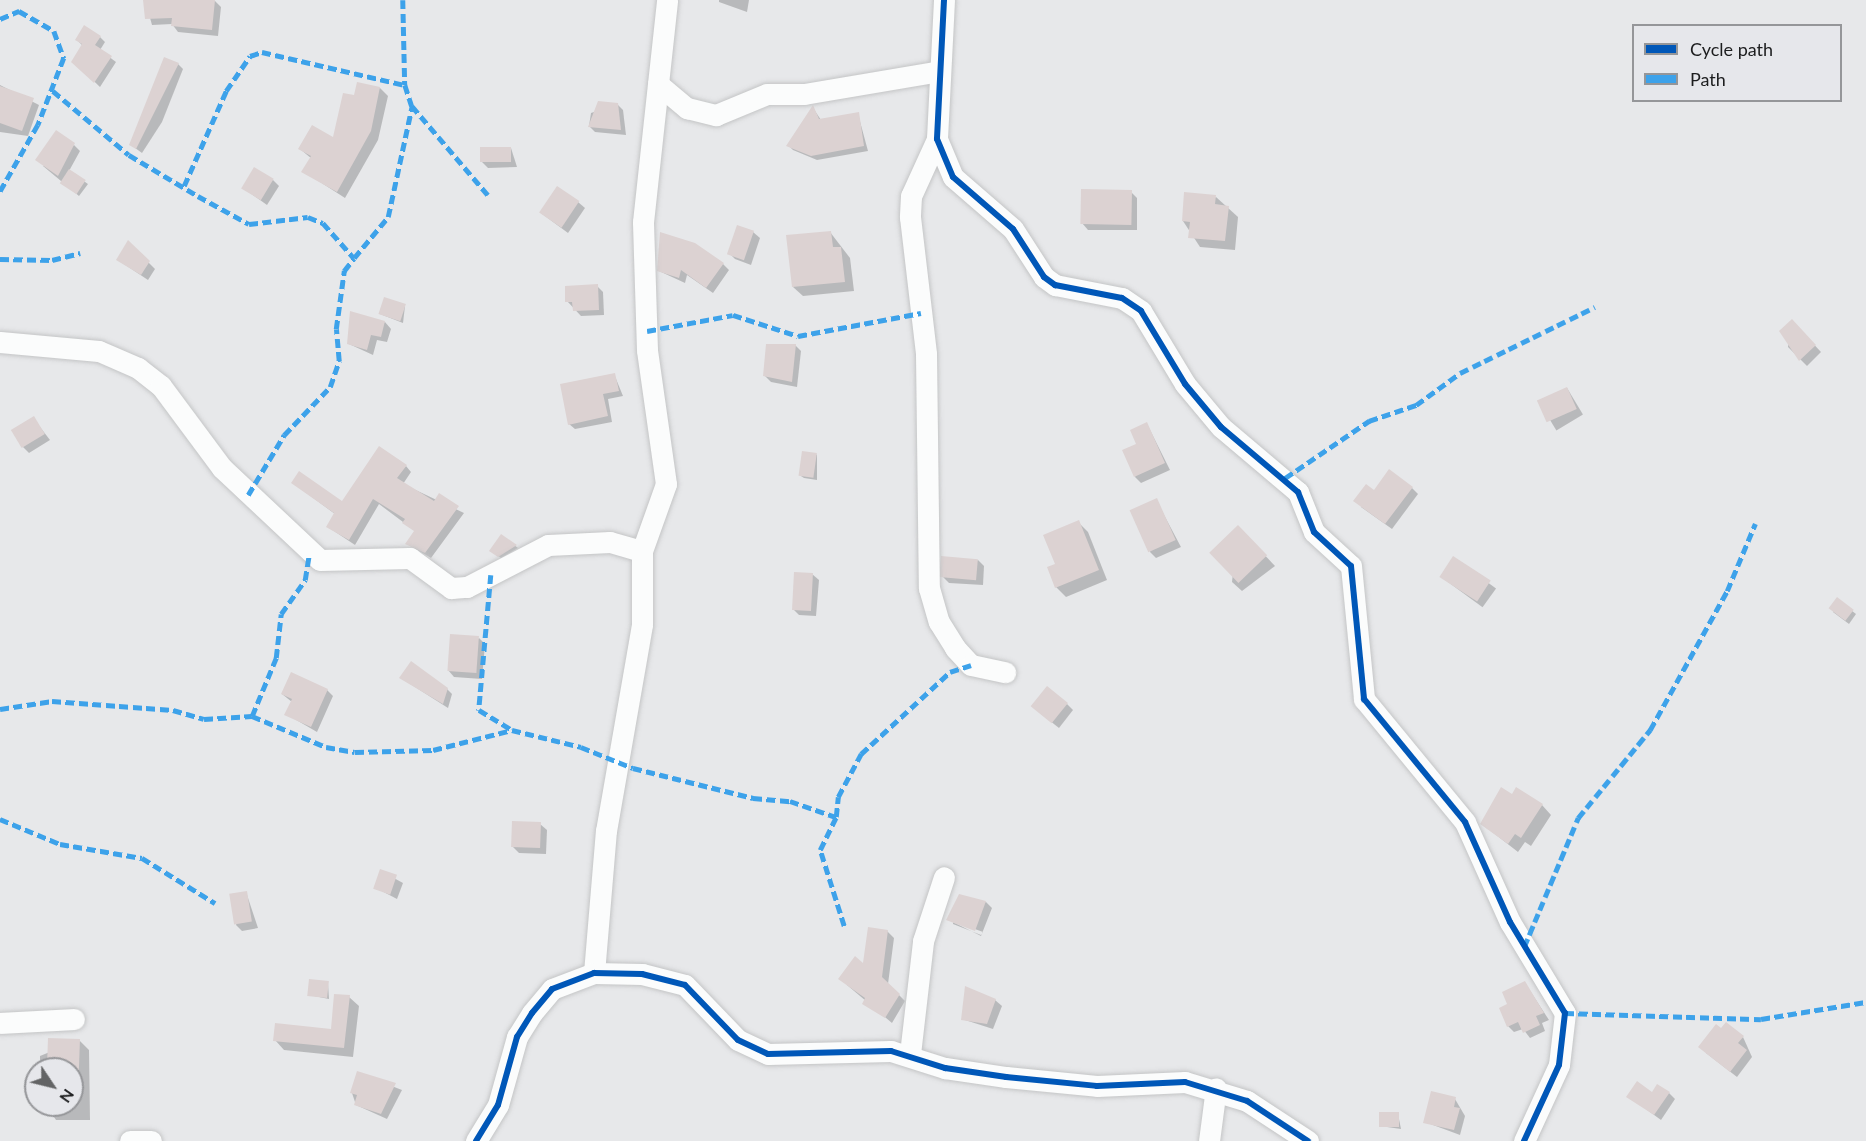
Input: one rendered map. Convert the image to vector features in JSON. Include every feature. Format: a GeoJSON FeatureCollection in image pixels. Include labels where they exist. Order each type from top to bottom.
{"type":"FeatureCollection","features":[{"type":"Feature","properties":{"kind":"street"},"geometry":{"type":"LineString","coordinates":[[594,973],[606,831],[642,624],[642,551],[666,484],[647,350],[643,222],[667,0]]}},
{"type":"Feature","properties":{"kind":"street"},"geometry":{"type":"LineString","coordinates":[[944,0],[936,139],[917,177],[910,217],[926,354],[929,588],[939,622],[955,648],[971,664],[1005,672]]}},
{"type":"Feature","properties":{"kind":"street"},"geometry":{"type":"LineString","coordinates":[[658,84],[687,108],[716,115],[767,94],[804,94],[940,71]]}},
{"type":"Feature","properties":{"kind":"street"},"geometry":{"type":"LineString","coordinates":[[936,139],[952,177],[1013,229],[1044,277],[1055,285],[1114,295],[1141,311],[1185,384],[1221,427],[1298,492],[1314,532],[1351,566],[1364,699],[1465,822],[1510,922],[1565,1013],[1559,1065],[1524,1141]]}},
{"type":"Feature","properties":{"kind":"street"},"geometry":{"type":"LineString","coordinates":[[0,342],[99,351],[138,368],[161,386],[222,468],[320,560],[410,558],[451,588],[467,586],[548,545],[610,542],[642,551]]}},
{"type":"Feature","properties":{"kind":"street"},"geometry":{"type":"LineString","coordinates":[[910,1054],[923,940],[944,877]]}},
{"type":"Feature","properties":{"kind":"street"},"geometry":{"type":"LineString","coordinates":[[476,1141],[498,1105],[517,1037],[532,1013],[552,989],[594,973],[642,974],[685,985],[738,1040],[760,1052],[910,1054],[945,1068],[1005,1077],[1097,1086],[1185,1082],[1216,1088],[1247,1101],[1308,1141]]}},
{"type":"Feature","properties":{"kind":"street"},"geometry":{"type":"LineString","coordinates":[[0,1023],[74,1019]]}},
{"type":"Feature","properties":{"kind":"street"},"geometry":{"type":"LineString","coordinates":[[1209,1141],[1216,1088]]}},
{"type":"Feature","properties":{"kind":"street"},"geometry":{"type":"LineString","coordinates":[[130,1141],[151,1141]]}},
{"type":"Feature","properties":{"kind":"building"},"geometry":{"type":"Polygon","coordinates":[[[143,0],[215,0],[212,30],[171,26],[172,18],[145,19],[143,0]]]}},
{"type":"Feature","properties":{"kind":"building"},"geometry":{"type":"Polygon","coordinates":[[[84,25],[101,36],[95,45],[112,56],[94,83],[71,62],[82,44],[75,40],[84,25]]]}},
{"type":"Feature","properties":{"kind":"building"},"geometry":{"type":"Polygon","coordinates":[[[164,57],[179,63],[136,149],[129,145],[164,57]]]}},
{"type":"Feature","properties":{"kind":"building"},"geometry":{"type":"Polygon","coordinates":[[[357,82],[380,87],[371,131],[337,192],[301,172],[311,156],[298,149],[312,125],[333,137],[343,93],[354,95],[357,82]]]}},
{"type":"Feature","properties":{"kind":"building"},"geometry":{"type":"Polygon","coordinates":[[[0,86],[34,98],[22,131],[0,123],[0,86]]]}},
{"type":"Feature","properties":{"kind":"building"},"geometry":{"type":"Polygon","coordinates":[[[598,101],[618,103],[621,130],[588,127],[598,101]]]}},
{"type":"Feature","properties":{"kind":"building"},"geometry":{"type":"Polygon","coordinates":[[[813,105],[819,119],[859,112],[864,146],[811,156],[786,146],[813,105]]]}},
{"type":"Feature","properties":{"kind":"building"},"geometry":{"type":"Polygon","coordinates":[[[56,130],[75,143],[58,176],[35,160],[56,130]]]}},
{"type":"Feature","properties":{"kind":"building"},"geometry":{"type":"Polygon","coordinates":[[[480,147],[511,147],[511,162],[480,162],[480,147]]]}},
{"type":"Feature","properties":{"kind":"building"},"geometry":{"type":"Polygon","coordinates":[[[254,167],[274,179],[261,200],[241,188],[254,167]]]}},
{"type":"Feature","properties":{"kind":"building"},"geometry":{"type":"Polygon","coordinates":[[[69,169],[86,180],[77,194],[60,183],[69,169]]]}},
{"type":"Feature","properties":{"kind":"building"},"geometry":{"type":"Polygon","coordinates":[[[557,186],[579,201],[561,228],[539,213],[557,186]]]}},
{"type":"Feature","properties":{"kind":"building"},"geometry":{"type":"Polygon","coordinates":[[[1081,189],[1132,190],[1131,225],[1080,224],[1081,189]]]}},
{"type":"Feature","properties":{"kind":"building"},"geometry":{"type":"Polygon","coordinates":[[[1184,192],[1216,195],[1215,204],[1229,206],[1225,241],[1188,238],[1190,222],[1182,221],[1184,192]]]}},
{"type":"Feature","properties":{"kind":"building"},"geometry":{"type":"Polygon","coordinates":[[[737,225],[754,231],[744,260],[727,254],[737,225]]]}},
{"type":"Feature","properties":{"kind":"building"},"geometry":{"type":"Polygon","coordinates":[[[831,231],[833,247],[841,247],[845,282],[792,287],[786,235],[831,231]]]}},
{"type":"Feature","properties":{"kind":"building"},"geometry":{"type":"Polygon","coordinates":[[[660,232],[695,243],[724,263],[706,288],[681,270],[679,278],[657,271],[660,232]]]}},
{"type":"Feature","properties":{"kind":"building"},"geometry":{"type":"Polygon","coordinates":[[[128,240],[150,261],[141,275],[116,260],[128,240]]]}},
{"type":"Feature","properties":{"kind":"building"},"geometry":{"type":"Polygon","coordinates":[[[598,284],[599,310],[573,311],[572,302],[565,302],[565,286],[598,284]]]}},
{"type":"Feature","properties":{"kind":"building"},"geometry":{"type":"Polygon","coordinates":[[[384,297],[406,304],[400,321],[378,314],[384,297]]]}},
{"type":"Feature","properties":{"kind":"building"},"geometry":{"type":"Polygon","coordinates":[[[350,311],[385,321],[381,337],[371,335],[367,350],[347,344],[350,311]]]}},
{"type":"Feature","properties":{"kind":"building"},"geometry":{"type":"Polygon","coordinates":[[[1792,319],[1816,345],[1799,361],[1779,331],[1792,319]]]}},
{"type":"Feature","properties":{"kind":"building"},"geometry":{"type":"Polygon","coordinates":[[[766,344],[796,344],[792,382],[763,376],[766,344]]]}},
{"type":"Feature","properties":{"kind":"building"},"geometry":{"type":"Polygon","coordinates":[[[615,373],[619,391],[603,394],[608,416],[568,425],[560,384],[615,373]]]}},
{"type":"Feature","properties":{"kind":"building"},"geometry":{"type":"Polygon","coordinates":[[[1567,387],[1577,409],[1547,422],[1537,400],[1567,387]]]}},
{"type":"Feature","properties":{"kind":"building"},"geometry":{"type":"Polygon","coordinates":[[[34,416],[45,434],[22,448],[11,430],[34,416]]]}},
{"type":"Feature","properties":{"kind":"building"},"geometry":{"type":"Polygon","coordinates":[[[1147,422],[1165,463],[1134,477],[1122,450],[1136,444],[1130,430],[1147,422]]]}},
{"type":"Feature","properties":{"kind":"building"},"geometry":{"type":"Polygon","coordinates":[[[379,446],[407,465],[397,478],[434,501],[439,493],[459,506],[425,553],[405,544],[414,531],[402,523],[405,519],[373,499],[349,540],[326,527],[334,513],[291,483],[299,471],[342,501],[379,446]]]}},
{"type":"Feature","properties":{"kind":"building"},"geometry":{"type":"Polygon","coordinates":[[[802,451],[817,453],[813,478],[799,476],[802,451]]]}},
{"type":"Feature","properties":{"kind":"building"},"geometry":{"type":"Polygon","coordinates":[[[1389,469],[1413,487],[1385,524],[1353,501],[1366,484],[1374,490],[1389,469]]]}},
{"type":"Feature","properties":{"kind":"building"},"geometry":{"type":"Polygon","coordinates":[[[1157,498],[1176,540],[1148,552],[1130,510],[1157,498]]]}},
{"type":"Feature","properties":{"kind":"building"},"geometry":{"type":"Polygon","coordinates":[[[1079,520],[1099,570],[1055,588],[1047,567],[1055,564],[1043,535],[1079,520]]]}},
{"type":"Feature","properties":{"kind":"building"},"geometry":{"type":"Polygon","coordinates":[[[1238,525],[1267,555],[1238,583],[1209,553],[1238,525]]]}},
{"type":"Feature","properties":{"kind":"building"},"geometry":{"type":"Polygon","coordinates":[[[501,534],[517,545],[498,557],[489,551],[501,534]]]}},
{"type":"Feature","properties":{"kind":"building"},"geometry":{"type":"Polygon","coordinates":[[[941,556],[978,559],[976,580],[939,577],[941,556]]]}},
{"type":"Feature","properties":{"kind":"building"},"geometry":{"type":"Polygon","coordinates":[[[1453,556],[1491,581],[1477,601],[1439,577],[1453,556]]]}},
{"type":"Feature","properties":{"kind":"building"},"geometry":{"type":"Polygon","coordinates":[[[794,572],[813,573],[811,611],[792,610],[794,572]]]}},
{"type":"Feature","properties":{"kind":"building"},"geometry":{"type":"Polygon","coordinates":[[[1837,597],[1854,610],[1845,621],[1829,608],[1837,597]]]}},
{"type":"Feature","properties":{"kind":"building"},"geometry":{"type":"Polygon","coordinates":[[[450,634],[479,636],[476,673],[447,671],[450,634]]]}},
{"type":"Feature","properties":{"kind":"building"},"geometry":{"type":"Polygon","coordinates":[[[411,661],[448,688],[443,704],[399,678],[411,661]]]}},
{"type":"Feature","properties":{"kind":"building"},"geometry":{"type":"Polygon","coordinates":[[[291,672],[328,689],[311,727],[284,715],[292,699],[281,694],[291,672]]]}},
{"type":"Feature","properties":{"kind":"building"},"geometry":{"type":"Polygon","coordinates":[[[1047,686],[1068,703],[1052,723],[1031,706],[1047,686]]]}},
{"type":"Feature","properties":{"kind":"building"},"geometry":{"type":"Polygon","coordinates":[[[1501,787],[1512,794],[1516,787],[1543,804],[1521,838],[1515,834],[1508,844],[1480,824],[1501,787]]]}},
{"type":"Feature","properties":{"kind":"building"},"geometry":{"type":"Polygon","coordinates":[[[512,821],[541,822],[540,848],[511,847],[512,821]]]}},
{"type":"Feature","properties":{"kind":"building"},"geometry":{"type":"Polygon","coordinates":[[[380,869],[397,875],[390,895],[373,889],[380,869]]]}},
{"type":"Feature","properties":{"kind":"building"},"geometry":{"type":"Polygon","coordinates":[[[247,891],[252,922],[234,924],[229,894],[247,891]]]}},
{"type":"Feature","properties":{"kind":"building"},"geometry":{"type":"Polygon","coordinates":[[[959,894],[986,901],[975,931],[946,920],[959,894]]]}},
{"type":"Feature","properties":{"kind":"building"},"geometry":{"type":"Polygon","coordinates":[[[868,927],[888,930],[882,977],[900,994],[885,1018],[862,1004],[865,998],[838,979],[855,956],[863,963],[868,927]]]}},
{"type":"Feature","properties":{"kind":"building"},"geometry":{"type":"Polygon","coordinates":[[[309,979],[329,981],[327,998],[307,996],[309,979]]]}},
{"type":"Feature","properties":{"kind":"building"},"geometry":{"type":"Polygon","coordinates":[[[1525,981],[1544,1013],[1536,1016],[1540,1025],[1523,1033],[1518,1022],[1507,1027],[1499,1008],[1507,1004],[1502,992],[1525,981]]]}},
{"type":"Feature","properties":{"kind":"building"},"geometry":{"type":"Polygon","coordinates":[[[965,986],[996,999],[987,1024],[961,1020],[965,986]]]}},
{"type":"Feature","properties":{"kind":"building"},"geometry":{"type":"Polygon","coordinates":[[[334,994],[350,995],[344,1048],[273,1041],[275,1023],[331,1029],[334,994]]]}},
{"type":"Feature","properties":{"kind":"building"},"geometry":{"type":"Polygon","coordinates":[[[1726,1022],[1744,1036],[1738,1043],[1747,1050],[1730,1072],[1698,1047],[1716,1024],[1721,1028],[1726,1022]]]}},
{"type":"Feature","properties":{"kind":"building"},"geometry":{"type":"Polygon","coordinates":[[[48,1038],[80,1039],[79,1057],[47,1057],[48,1038]]]}},
{"type":"Feature","properties":{"kind":"building"},"geometry":{"type":"Polygon","coordinates":[[[357,1071],[396,1083],[381,1114],[354,1105],[357,1095],[350,1093],[357,1071]]]}},
{"type":"Feature","properties":{"kind":"building"},"geometry":{"type":"Polygon","coordinates":[[[1637,1081],[1652,1092],[1657,1084],[1670,1092],[1654,1115],[1626,1097],[1637,1081]]]}},
{"type":"Feature","properties":{"kind":"building"},"geometry":{"type":"Polygon","coordinates":[[[1431,1091],[1456,1097],[1454,1107],[1460,1108],[1454,1130],[1423,1123],[1431,1091]]]}},
{"type":"Feature","properties":{"kind":"building"},"geometry":{"type":"Polygon","coordinates":[[[1379,1112],[1399,1112],[1399,1127],[1379,1127],[1379,1112]]]}},
{"type":"Feature","properties":{"kind":"marked path"},"geometry":{"type":"LineString","coordinates":[[403,0],[405,85],[412,106],[488,195]]}},
{"type":"Feature","properties":{"kind":"marked path"},"geometry":{"type":"LineString","coordinates":[[0,19],[19,11],[54,31],[64,58],[38,125],[0,192]]}},
{"type":"Feature","properties":{"kind":"marked path"},"geometry":{"type":"LineString","coordinates":[[184,186],[226,91],[250,56],[262,52],[405,85]]}},
{"type":"Feature","properties":{"kind":"marked path"},"geometry":{"type":"LineString","coordinates":[[53,91],[129,155],[198,196],[249,224],[308,217],[323,223],[354,258],[388,217],[412,106]]}},
{"type":"Feature","properties":{"kind":"marked path"},"geometry":{"type":"LineString","coordinates":[[0,259],[52,260],[80,253]]}},
{"type":"Feature","properties":{"kind":"marked path"},"geometry":{"type":"LineString","coordinates":[[248,495],[284,435],[330,387],[339,361],[336,329],[344,271],[354,258]]}},
{"type":"Feature","properties":{"kind":"marked path"},"geometry":{"type":"LineString","coordinates":[[1285,478],[1369,421],[1416,405],[1460,373],[1595,307]]}},
{"type":"Feature","properties":{"kind":"marked path"},"geometry":{"type":"LineString","coordinates":[[647,331],[733,315],[798,336],[921,313]]}},
{"type":"Feature","properties":{"kind":"marked path"},"geometry":{"type":"LineString","coordinates":[[1524,947],[1578,818],[1650,730],[1727,591],[1755,524]]}},
{"type":"Feature","properties":{"kind":"marked path"},"geometry":{"type":"LineString","coordinates":[[0,709],[52,701],[173,710],[204,719],[252,716],[276,658],[281,614],[305,580],[309,555]]}},
{"type":"Feature","properties":{"kind":"marked path"},"geometry":{"type":"LineString","coordinates":[[491,575],[479,710],[512,730],[581,747],[633,768],[753,798],[790,801],[836,817]]}},
{"type":"Feature","properties":{"kind":"marked path"},"geometry":{"type":"LineString","coordinates":[[844,926],[820,850],[836,817],[838,797],[861,754],[950,672],[971,665]]}},
{"type":"Feature","properties":{"kind":"marked path"},"geometry":{"type":"LineString","coordinates":[[252,716],[326,747],[355,752],[433,750],[512,730]]}},
{"type":"Feature","properties":{"kind":"marked path"},"geometry":{"type":"LineString","coordinates":[[0,819],[60,844],[142,858],[215,903]]}},
{"type":"Feature","properties":{"kind":"marked path"},"geometry":{"type":"LineString","coordinates":[[1565,1013],[1761,1019],[1866,1002]]}},
{"type":"Feature","properties":{"kind":"cycle path"},"geometry":{"type":"LineString","coordinates":[[944,0],[937,139],[953,177],[1013,229],[1044,277],[1055,285],[1122,298],[1141,311],[1185,384],[1221,427],[1298,492],[1314,532],[1351,566],[1364,699],[1465,822],[1510,922],[1565,1013],[1559,1065],[1524,1141]]}},
{"type":"Feature","properties":{"kind":"cycle path"},"geometry":{"type":"LineString","coordinates":[[476,1141],[498,1105],[517,1037],[532,1013],[552,989],[594,973],[642,974],[685,985],[738,1040],[768,1054],[891,1051],[945,1068],[1006,1077],[1097,1086],[1185,1082],[1247,1101],[1308,1141]]}}]}
